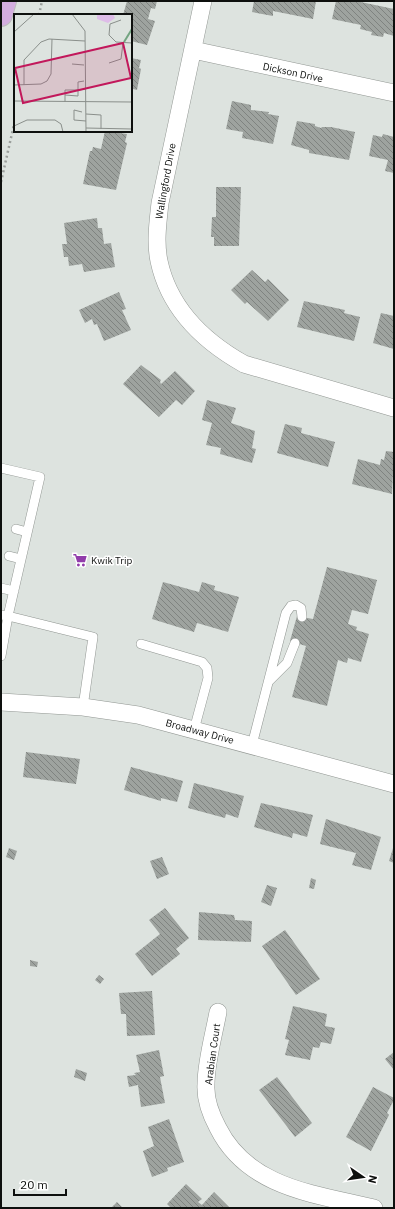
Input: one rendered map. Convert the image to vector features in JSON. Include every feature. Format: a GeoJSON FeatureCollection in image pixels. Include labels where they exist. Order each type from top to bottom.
{"type":"FeatureCollection","features":[{"type":"Feature","properties":{"kind":"main road"},"geometry":{"type":"LineString","coordinates":[[1,15],[4,1]]}},
{"type":"Feature","properties":{"kind":"street","name":"Wallingford Drive"},"geometry":{"type":"LineString","coordinates":[[203,1],[160,203],[157,230],[158,260],[164,281],[177,306],[200,334],[223,352],[244,364],[394,408]]}},
{"type":"Feature","properties":{"kind":"street","name":"Dickson Drive"},"geometry":{"type":"LineString","coordinates":[[193,50],[394,92]]}},
{"type":"Feature","properties":{"kind":"street","name":"Broadway Drive"},"geometry":{"type":"LineString","coordinates":[[1,702],[83,707],[138,714],[394,784]]}},
{"type":"Feature","properties":{"kind":"street","name":"Arabian Court"},"geometry":{"type":"LineString","coordinates":[[218,1012],[206,1085],[210,1113],[220,1133],[234,1152],[255,1171],[283,1185],[374,1208]]}},
{"type":"Feature","properties":{"kind":"lane"},"geometry":{"type":"LineString","coordinates":[[1,468],[40,477],[14,592],[4,616],[1,656]]}},
{"type":"Feature","properties":{"kind":"lane"},"geometry":{"type":"LineString","coordinates":[[16,529],[27,532]]}},
{"type":"Feature","properties":{"kind":"lane"},"geometry":{"type":"LineString","coordinates":[[9,556],[21,559]]}},
{"type":"Feature","properties":{"kind":"lane"},"geometry":{"type":"LineString","coordinates":[[1,588],[14,592]]}},
{"type":"Feature","properties":{"kind":"lane"},"geometry":{"type":"LineString","coordinates":[[252,745],[286,613],[291,606],[296,605],[301,608],[302,617]]}},
{"type":"Feature","properties":{"kind":"lane"},"geometry":{"type":"LineString","coordinates":[[4,616],[93,637],[83,707]]}},
{"type":"Feature","properties":{"kind":"lane"},"geometry":{"type":"LineString","coordinates":[[268,682],[287,663],[295,643]]}},
{"type":"Feature","properties":{"kind":"lane"},"geometry":{"type":"LineString","coordinates":[[141,644],[202,662],[207,668],[208,678],[194,730]]}},
{"type":"Feature","properties":{"kind":"path"},"geometry":{"type":"LineString","coordinates":[[38,14],[42,1]]}},
{"type":"Feature","properties":{"kind":"path"},"geometry":{"type":"LineString","coordinates":[[1,182],[14,124]]}},
{"type":"Feature","properties":{"kind":"building"},"geometry":{"type":"Polygon","coordinates":[[[127,1],[157,1],[155,9],[151,8],[148,19],[155,21],[147,45],[132,41],[132,14],[123,14],[127,1]]]}},
{"type":"Feature","properties":{"kind":"building"},"geometry":{"type":"Polygon","coordinates":[[[254,1],[316,1],[313,19],[273,11],[273,16],[252,12],[254,1]]]}},
{"type":"Feature","properties":{"kind":"building"},"geometry":{"type":"Polygon","coordinates":[[[336,1],[356,1],[394,9],[394,36],[384,33],[383,37],[371,35],[372,32],[360,29],[361,25],[332,19],[336,1]]]}},
{"type":"Feature","properties":{"kind":"building"},"geometry":{"type":"Polygon","coordinates":[[[132,58],[141,60],[137,90],[133,89],[132,97],[132,58]]]}},
{"type":"Feature","properties":{"kind":"building"},"geometry":{"type":"Polygon","coordinates":[[[232,101],[251,105],[251,110],[269,112],[268,114],[279,116],[273,144],[242,138],[243,132],[226,129],[232,101]]]}},
{"type":"Feature","properties":{"kind":"building"},"geometry":{"type":"Polygon","coordinates":[[[297,121],[315,124],[315,126],[321,128],[331,127],[355,132],[349,160],[309,153],[309,150],[291,145],[297,121]]]}},
{"type":"Feature","properties":{"kind":"building"},"geometry":{"type":"Polygon","coordinates":[[[105,132],[127,134],[125,142],[127,143],[116,190],[83,184],[90,151],[92,151],[93,147],[101,149],[105,132]]]}},
{"type":"Feature","properties":{"kind":"building"},"geometry":{"type":"Polygon","coordinates":[[[383,134],[394,137],[394,173],[385,171],[388,160],[369,156],[373,135],[382,137],[383,134]]]}},
{"type":"Feature","properties":{"kind":"building"},"geometry":{"type":"Polygon","coordinates":[[[216,187],[241,187],[239,246],[214,246],[214,237],[211,237],[212,217],[216,217],[216,187]]]}},
{"type":"Feature","properties":{"kind":"building"},"geometry":{"type":"Polygon","coordinates":[[[97,218],[98,228],[102,228],[104,244],[111,243],[115,267],[84,272],[82,264],[69,266],[68,257],[64,257],[62,244],[67,244],[64,223],[97,218]]]}},
{"type":"Feature","properties":{"kind":"building"},"geometry":{"type":"Polygon","coordinates":[[[252,270],[265,282],[268,279],[289,300],[268,321],[247,302],[245,304],[231,290],[252,270]]]}},
{"type":"Feature","properties":{"kind":"building"},"geometry":{"type":"Polygon","coordinates":[[[119,292],[126,309],[122,310],[131,330],[104,341],[97,324],[94,325],[92,319],[85,323],[79,310],[119,292]]]}},
{"type":"Feature","properties":{"kind":"building"},"geometry":{"type":"Polygon","coordinates":[[[304,301],[345,310],[344,313],[360,317],[354,341],[297,327],[304,301]]]}},
{"type":"Feature","properties":{"kind":"building"},"geometry":{"type":"Polygon","coordinates":[[[381,313],[394,316],[394,349],[373,343],[381,313]]]}},
{"type":"Feature","properties":{"kind":"building"},"geometry":{"type":"Polygon","coordinates":[[[141,365],[161,380],[161,384],[175,371],[195,391],[182,405],[176,400],[159,417],[123,384],[141,365]]]}},
{"type":"Feature","properties":{"kind":"building"},"geometry":{"type":"Polygon","coordinates":[[[207,400],[236,408],[231,423],[255,431],[252,448],[256,449],[252,463],[220,454],[221,448],[206,445],[212,423],[202,420],[207,400]]]}},
{"type":"Feature","properties":{"kind":"building"},"geometry":{"type":"Polygon","coordinates":[[[285,424],[302,428],[301,433],[335,442],[328,467],[277,453],[285,424]]]}},
{"type":"Feature","properties":{"kind":"building"},"geometry":{"type":"Polygon","coordinates":[[[386,451],[394,452],[392,494],[352,484],[358,459],[380,465],[381,459],[384,460],[386,451]]]}},
{"type":"Feature","properties":{"kind":"building"},"geometry":{"type":"Polygon","coordinates":[[[327,567],[377,580],[368,614],[352,610],[348,624],[357,627],[356,630],[369,634],[361,662],[348,658],[347,663],[338,660],[327,706],[292,697],[306,646],[290,641],[297,616],[313,619],[327,567]]]}},
{"type":"Feature","properties":{"kind":"building"},"geometry":{"type":"Polygon","coordinates":[[[163,582],[199,592],[202,582],[215,586],[214,590],[239,597],[228,632],[197,623],[194,632],[152,619],[163,582]]]}},
{"type":"Feature","properties":{"kind":"building"},"geometry":{"type":"Polygon","coordinates":[[[26,752],[80,759],[76,784],[23,777],[26,752]]]}},
{"type":"Feature","properties":{"kind":"building"},"geometry":{"type":"Polygon","coordinates":[[[131,767],[183,781],[177,802],[161,798],[161,801],[124,790],[131,767]]]}},
{"type":"Feature","properties":{"kind":"building"},"geometry":{"type":"Polygon","coordinates":[[[194,783],[244,796],[238,818],[226,814],[225,818],[188,808],[194,783]]]}},
{"type":"Feature","properties":{"kind":"building"},"geometry":{"type":"Polygon","coordinates":[[[261,803],[313,815],[307,837],[293,833],[292,838],[254,827],[261,803]]]}},
{"type":"Feature","properties":{"kind":"building"},"geometry":{"type":"Polygon","coordinates":[[[326,819],[381,837],[371,870],[352,865],[356,853],[320,844],[326,819]]]}},
{"type":"Feature","properties":{"kind":"building"},"geometry":{"type":"Polygon","coordinates":[[[394,845],[394,863],[389,861],[394,845]]]}},
{"type":"Feature","properties":{"kind":"building"},"geometry":{"type":"Polygon","coordinates":[[[9,848],[17,851],[14,860],[6,857],[9,848]]]}},
{"type":"Feature","properties":{"kind":"building"},"geometry":{"type":"Polygon","coordinates":[[[162,857],[169,874],[157,879],[150,861],[162,857]]]}},
{"type":"Feature","properties":{"kind":"building"},"geometry":{"type":"Polygon","coordinates":[[[311,878],[316,880],[314,889],[309,888],[311,878]]]}},
{"type":"Feature","properties":{"kind":"building"},"geometry":{"type":"Polygon","coordinates":[[[267,885],[277,888],[271,906],[261,902],[267,885]]]}},
{"type":"Feature","properties":{"kind":"building"},"geometry":{"type":"Polygon","coordinates":[[[165,908],[189,938],[176,949],[180,954],[152,976],[135,954],[160,934],[149,920],[165,908]]]}},
{"type":"Feature","properties":{"kind":"building"},"geometry":{"type":"Polygon","coordinates":[[[199,912],[234,915],[235,920],[252,921],[251,942],[198,940],[199,912]]]}},
{"type":"Feature","properties":{"kind":"building"},"geometry":{"type":"Polygon","coordinates":[[[285,930],[320,979],[296,995],[262,946],[285,930]]]}},
{"type":"Feature","properties":{"kind":"building"},"geometry":{"type":"Polygon","coordinates":[[[30,960],[38,962],[37,967],[30,966],[30,960]]]}},
{"type":"Feature","properties":{"kind":"building"},"geometry":{"type":"Polygon","coordinates":[[[99,975],[104,979],[100,984],[95,980],[99,975]]]}},
{"type":"Feature","properties":{"kind":"building"},"geometry":{"type":"Polygon","coordinates":[[[152,991],[155,1035],[127,1036],[126,1014],[121,1014],[119,993],[152,991]]]}},
{"type":"Feature","properties":{"kind":"building"},"geometry":{"type":"Polygon","coordinates":[[[293,1006],[327,1014],[325,1026],[335,1028],[331,1044],[321,1042],[319,1048],[313,1047],[310,1060],[285,1055],[289,1040],[285,1039],[293,1006]]]}},
{"type":"Feature","properties":{"kind":"building"},"geometry":{"type":"Polygon","coordinates":[[[159,1050],[164,1076],[160,1077],[165,1103],[141,1107],[138,1085],[129,1087],[127,1076],[136,1075],[134,1073],[140,1072],[136,1055],[159,1050]]]}},
{"type":"Feature","properties":{"kind":"building"},"geometry":{"type":"Polygon","coordinates":[[[394,1052],[394,1070],[385,1059],[394,1052]]]}},
{"type":"Feature","properties":{"kind":"building"},"geometry":{"type":"Polygon","coordinates":[[[76,1069],[87,1073],[85,1081],[74,1077],[76,1069]]]}},
{"type":"Feature","properties":{"kind":"building"},"geometry":{"type":"Polygon","coordinates":[[[277,1077],[312,1123],[295,1137],[259,1090],[277,1077]]]}},
{"type":"Feature","properties":{"kind":"building"},"geometry":{"type":"Polygon","coordinates":[[[373,1087],[394,1098],[394,1100],[387,1113],[389,1115],[371,1151],[346,1137],[373,1087]]]}},
{"type":"Feature","properties":{"kind":"building"},"geometry":{"type":"Polygon","coordinates":[[[169,1119],[184,1162],[167,1168],[168,1171],[152,1177],[143,1151],[154,1146],[148,1127],[169,1119]]]}},
{"type":"Feature","properties":{"kind":"building"},"geometry":{"type":"Polygon","coordinates":[[[186,1184],[202,1199],[198,1202],[202,1205],[214,1192],[229,1207],[171,1208],[167,1204],[186,1184]]]}},
{"type":"Feature","properties":{"kind":"building"},"geometry":{"type":"Polygon","coordinates":[[[117,1202],[123,1208],[111,1208],[117,1202]]]}},
{"type":"Feature","properties":{"kind":"place","name":"Kwik Trip"},"geometry":{"type":"Point","coordinates":[80,560]}}]}
